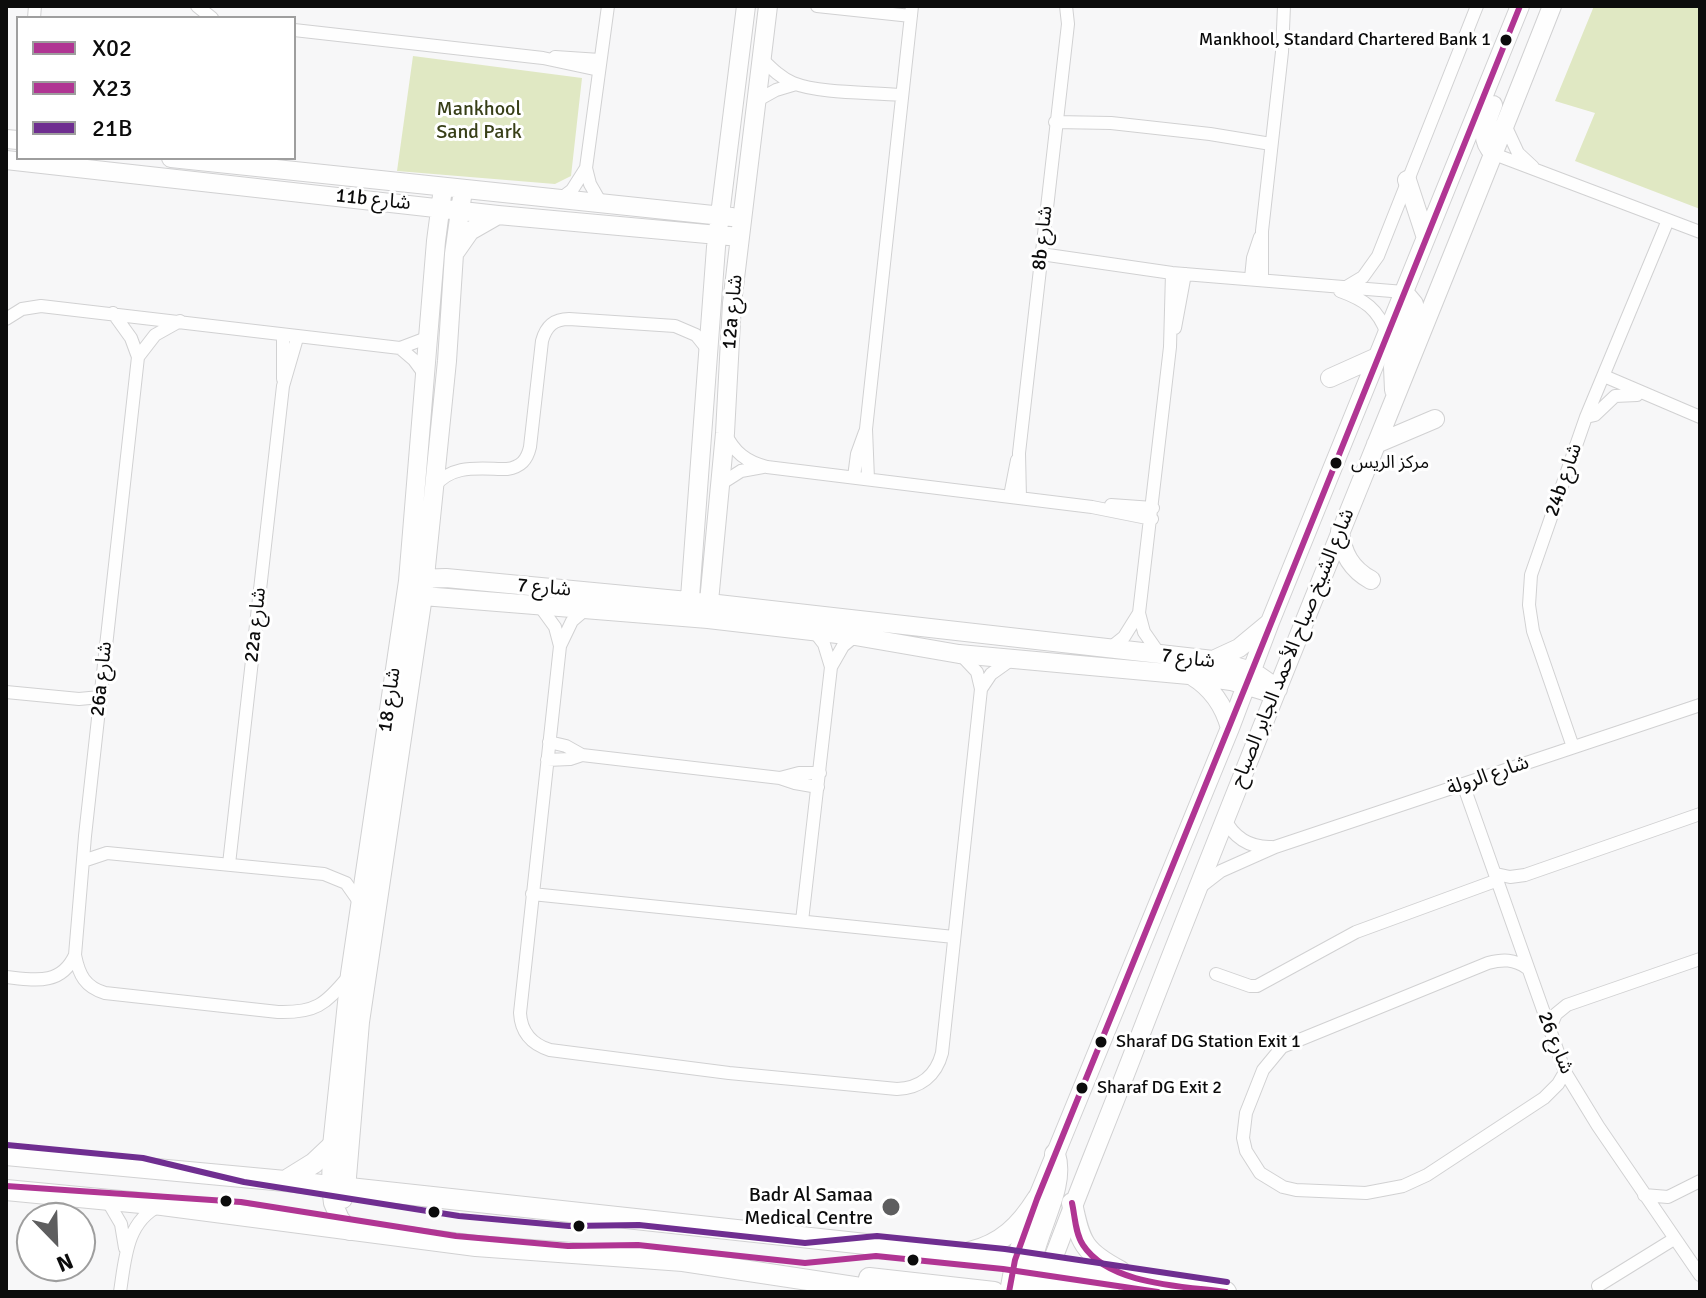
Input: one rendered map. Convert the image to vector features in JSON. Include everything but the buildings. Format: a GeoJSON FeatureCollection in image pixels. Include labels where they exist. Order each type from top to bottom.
{"type":"FeatureCollection","features":[{"type":"Feature","properties":{"kind":"main road"},"geometry":{"type":"LineString","coordinates":[[285,1181],[314,1163],[332,1146]]}},
{"type":"Feature","properties":{"kind":"main road"},"geometry":{"type":"LineString","coordinates":[[1024,1284],[1057,1179],[1055,1154]]}},
{"type":"Feature","properties":{"kind":"main road"},"geometry":{"type":"LineString","coordinates":[[6,1155],[285,1181],[958,1254],[982,1249],[1004,1238],[1017,1227],[1037,1199]]}},
{"type":"Feature","properties":{"kind":"main road"},"geometry":{"type":"LineString","coordinates":[[6,1190],[162,1205],[476,1246],[683,1261],[887,1292]]}},
{"type":"Feature","properties":{"kind":"main road"},"geometry":{"type":"LineString","coordinates":[[1072,1203],[1077,1230],[1086,1249],[1134,1279]]}},
{"type":"Feature","properties":{"kind":"main road"},"geometry":{"type":"LineString","coordinates":[[958,1254],[1024,1284],[1134,1279],[1226,1292]]}},
{"type":"Feature","properties":{"kind":"main road"},"geometry":{"type":"LineString","coordinates":[[844,1285],[853,1279],[865,1277],[1024,1284],[1109,1292]]}},
{"type":"Feature","properties":{"kind":"street"},"geometry":{"type":"LineString","coordinates":[[602,205],[590,184],[586,168],[608,6]]}},
{"type":"Feature","properties":{"kind":"street","name":"12a شارع"},"geometry":{"type":"LineString","coordinates":[[689,609],[715,266],[746,6]]}},
{"type":"Feature","properties":{"kind":"street","name":"12a شارع"},"geometry":{"type":"LineString","coordinates":[[709,611],[725,433],[732,303],[768,6]]}},
{"type":"Feature","properties":{"kind":"street"},"geometry":{"type":"LineString","coordinates":[[817,6],[912,11],[866,429],[868,479]]}},
{"type":"Feature","properties":{"kind":"street","name":"8b شارع"},"geometry":{"type":"LineString","coordinates":[[1066,6],[1068,24]]}},
{"type":"Feature","properties":{"kind":"street","name":"8b شارع"},"geometry":{"type":"LineString","coordinates":[[1015,497],[1012,473],[1019,453],[1056,117],[1068,24],[1074,6]]}},
{"type":"Feature","properties":{"kind":"street"},"geometry":{"type":"LineString","coordinates":[[1256,278],[1282,52],[1284,6]]}},
{"type":"Feature","properties":{"kind":"street"},"geometry":{"type":"LineString","coordinates":[[1282,52],[1293,6]]}},
{"type":"Feature","properties":{"kind":"street"},"geometry":{"type":"LineString","coordinates":[[1347,286],[1363,277],[1374,263],[1477,6]]}},
{"type":"Feature","properties":{"kind":"street","name":"شارع الشيخ صباح الأحمد الجابر الصباح"},"geometry":{"type":"LineString","coordinates":[[1024,1284],[1037,1199],[1230,728],[1252,682],[1270,622],[1520,6]]}},
{"type":"Feature","properties":{"kind":"street","name":"شارع الشيخ صباح الأحمد الجابر الصباح"},"geometry":{"type":"LineString","coordinates":[[1024,1284],[1072,1203],[1115,1102],[1194,893],[1552,6]]}},
{"type":"Feature","properties":{"kind":"street"},"geometry":{"type":"LineString","coordinates":[[296,30],[600,65]]}},
{"type":"Feature","properties":{"kind":"street"},"geometry":{"type":"LineString","coordinates":[[763,60],[778,74],[796,84],[901,99]]}},
{"type":"Feature","properties":{"kind":"street"},"geometry":{"type":"LineString","coordinates":[[1498,63],[1499,88],[1483,137],[1494,154],[1700,232]]}},
{"type":"Feature","properties":{"kind":"street"},"geometry":{"type":"LineString","coordinates":[[758,100],[796,84]]}},
{"type":"Feature","properties":{"kind":"street"},"geometry":{"type":"LineString","coordinates":[[1056,117],[1210,134],[1225,132],[1271,140]]}},
{"type":"Feature","properties":{"kind":"street"},"geometry":{"type":"LineString","coordinates":[[1505,125],[1512,144],[1533,167]]}},
{"type":"Feature","properties":{"kind":"street","name":"11b شارع"},"geometry":{"type":"LineString","coordinates":[[6,160],[498,215],[683,230],[719,225],[742,228]]}},
{"type":"Feature","properties":{"kind":"street","name":"11b شارع"},"geometry":{"type":"LineString","coordinates":[[201,160],[695,213],[719,225]]}},
{"type":"Feature","properties":{"kind":"street"},"geometry":{"type":"LineString","coordinates":[[559,200],[572,190],[586,168]]}},
{"type":"Feature","properties":{"kind":"street"},"geometry":{"type":"LineString","coordinates":[[1407,180],[1426,238]]}},
{"type":"Feature","properties":{"kind":"street","name":"شارع 18"},"geometry":{"type":"LineString","coordinates":[[336,1212],[415,585],[425,375],[443,188]]}},
{"type":"Feature","properties":{"kind":"street","name":"شارع 18"},"geometry":{"type":"LineString","coordinates":[[338,1188],[332,1146],[350,974],[433,490],[447,361],[454,254],[463,190]]}},
{"type":"Feature","properties":{"kind":"street"},"geometry":{"type":"LineString","coordinates":[[695,213],[723,191]]}},
{"type":"Feature","properties":{"kind":"street"},"geometry":{"type":"LineString","coordinates":[[411,204],[424,217],[436,241]]}},
{"type":"Feature","properties":{"kind":"street"},"geometry":{"type":"LineString","coordinates":[[454,254],[470,231],[498,215]]}},
{"type":"Feature","properties":{"kind":"street","name":"24b شارع"},"geometry":{"type":"LineString","coordinates":[[1573,747],[1533,631],[1529,590],[1535,561],[1586,417],[1668,220]]}},
{"type":"Feature","properties":{"kind":"street"},"geometry":{"type":"LineString","coordinates":[[683,230],[702,244],[715,266]]}},
{"type":"Feature","properties":{"kind":"street"},"geometry":{"type":"LineString","coordinates":[[1040,259],[1078,259],[1179,273],[1404,292],[1410,297],[1415,311],[1393,367],[1395,397]]}},
{"type":"Feature","properties":{"kind":"street"},"geometry":{"type":"LineString","coordinates":[[1160,655],[1144,632],[1139,613],[1179,273]]}},
{"type":"Feature","properties":{"kind":"street"},"geometry":{"type":"LineString","coordinates":[[1322,284],[1370,304],[1387,334]]}},
{"type":"Feature","properties":{"kind":"street"},"geometry":{"type":"LineString","coordinates":[[6,319],[22,309],[41,306],[400,348],[429,337]]}},
{"type":"Feature","properties":{"kind":"street"},"geometry":{"type":"LineString","coordinates":[[113,313],[126,329],[138,357],[155,335],[180,321]]}},
{"type":"Feature","properties":{"kind":"street"},"geometry":{"type":"LineString","coordinates":[[433,490],[442,477],[456,470],[514,468],[525,460],[530,447],[542,341],[544,333],[554,322],[569,319],[675,326],[696,335],[710,355]]}},
{"type":"Feature","properties":{"kind":"street","name":"22a شارع"},"geometry":{"type":"LineString","coordinates":[[229,864],[283,386],[283,335]]}},
{"type":"Feature","properties":{"kind":"street","name":"22a شارع"},"geometry":{"type":"LineString","coordinates":[[283,386],[297,338]]}},
{"type":"Feature","properties":{"kind":"street"},"geometry":{"type":"LineString","coordinates":[[400,348],[425,375]]}},
{"type":"Feature","properties":{"kind":"street"},"geometry":{"type":"LineString","coordinates":[[1330,378],[1379,356]]}},
{"type":"Feature","properties":{"kind":"street","name":"26a شارع"},"geometry":{"type":"LineString","coordinates":[[75,955],[85,836],[138,357]]}},
{"type":"Feature","properties":{"kind":"street"},"geometry":{"type":"LineString","coordinates":[[1604,376],[1700,417]]}},
{"type":"Feature","properties":{"kind":"street"},"geometry":{"type":"LineString","coordinates":[[1586,417],[1595,415],[1615,396],[1649,396]]}},
{"type":"Feature","properties":{"kind":"street"},"geometry":{"type":"LineString","coordinates":[[1376,444],[1435,419]]}},
{"type":"Feature","properties":{"kind":"street"},"geometry":{"type":"LineString","coordinates":[[854,477],[857,454],[866,429]]}},
{"type":"Feature","properties":{"kind":"street"},"geometry":{"type":"LineString","coordinates":[[725,433],[745,459],[767,467],[1092,507],[1114,505],[1152,514]]}},
{"type":"Feature","properties":{"kind":"street"},"geometry":{"type":"LineString","coordinates":[[719,485],[741,471],[767,467]]}},
{"type":"Feature","properties":{"kind":"street"},"geometry":{"type":"LineString","coordinates":[[1340,531],[1349,562],[1371,580]]}},
{"type":"Feature","properties":{"kind":"street"},"geometry":{"type":"LineString","coordinates":[[660,599],[677,590],[692,571]]}},
{"type":"Feature","properties":{"kind":"street"},"geometry":{"type":"LineString","coordinates":[[711,575],[721,592],[739,607]]}},
{"type":"Feature","properties":{"kind":"street","name":"شارع 7"},"geometry":{"type":"LineString","coordinates":[[415,585],[660,599],[689,609]]}},
{"type":"Feature","properties":{"kind":"street","name":"شارع 7"},"geometry":{"type":"LineString","coordinates":[[415,585],[539,605],[709,611],[959,654],[1189,675],[1252,682],[1278,689]]}},
{"type":"Feature","properties":{"kind":"street"},"geometry":{"type":"LineString","coordinates":[[539,605],[555,627],[560,646]]}},
{"type":"Feature","properties":{"kind":"street","name":"شارع 7"},"geometry":{"type":"LineString","coordinates":[[709,611],[739,607],[1213,660],[1252,682]]}},
{"type":"Feature","properties":{"kind":"street"},"geometry":{"type":"LineString","coordinates":[[586,609],[572,621],[560,646],[520,1013],[524,1032],[535,1044],[550,1050],[729,1073],[897,1089],[923,1082],[940,1062],[981,689],[972,665],[959,654]]}},
{"type":"Feature","properties":{"kind":"street"},"geometry":{"type":"LineString","coordinates":[[1109,649],[1124,637],[1139,613]]}},
{"type":"Feature","properties":{"kind":"street"},"geometry":{"type":"LineString","coordinates":[[1213,660],[1239,648],[1270,622]]}},
{"type":"Feature","properties":{"kind":"street"},"geometry":{"type":"LineString","coordinates":[[802,921],[831,667],[827,651],[814,631]]}},
{"type":"Feature","properties":{"kind":"street"},"geometry":{"type":"LineString","coordinates":[[831,667],[838,653],[855,636]]}},
{"type":"Feature","properties":{"kind":"street"},"geometry":{"type":"LineString","coordinates":[[981,689],[991,674],[1012,659]]}},
{"type":"Feature","properties":{"kind":"street"},"geometry":{"type":"LineString","coordinates":[[1189,675],[1205,685],[1218,700],[1230,728]]}},
{"type":"Feature","properties":{"kind":"street"},"geometry":{"type":"LineString","coordinates":[[1252,682],[1253,718],[1225,792],[1224,818],[1244,842],[1275,847]]}},
{"type":"Feature","properties":{"kind":"street"},"geometry":{"type":"LineString","coordinates":[[6,692],[79,699],[87,704],[100,701]]}},
{"type":"Feature","properties":{"kind":"street","name":"شارع الرولة"},"geometry":{"type":"LineString","coordinates":[[1194,893],[1221,871],[1275,847],[1700,705]]}},
{"type":"Feature","properties":{"kind":"street"},"geometry":{"type":"LineString","coordinates":[[549,742],[566,746],[582,755],[780,778],[795,783],[819,780]]}},
{"type":"Feature","properties":{"kind":"street"},"geometry":{"type":"LineString","coordinates":[[547,760],[582,755]]}},
{"type":"Feature","properties":{"kind":"street","name":"شارع 26"},"geometry":{"type":"LineString","coordinates":[[1463,784],[1565,1072],[1700,1275]]}},
{"type":"Feature","properties":{"kind":"street"},"geometry":{"type":"LineString","coordinates":[[1216,974],[1257,986],[1356,932],[1497,877],[1525,875],[1700,814]]}},
{"type":"Feature","properties":{"kind":"street"},"geometry":{"type":"LineString","coordinates":[[85,836],[107,853]]}},
{"type":"Feature","properties":{"kind":"street"},"geometry":{"type":"LineString","coordinates":[[83,861],[107,853],[332,875],[351,888],[360,903]]}},
{"type":"Feature","properties":{"kind":"street"},"geometry":{"type":"LineString","coordinates":[[532,894],[954,937]]}},
{"type":"Feature","properties":{"kind":"street"},"geometry":{"type":"LineString","coordinates":[[75,955],[81,976],[87,984],[105,993],[278,1012],[298,1012],[321,1005],[350,974]]}},
{"type":"Feature","properties":{"kind":"street"},"geometry":{"type":"LineString","coordinates":[[6,977],[39,981],[50,979],[65,970],[75,955]]}},
{"type":"Feature","properties":{"kind":"street"},"geometry":{"type":"LineString","coordinates":[[1549,1030],[1556,1014],[1567,1005],[1700,959]]}},
{"type":"Feature","properties":{"kind":"street"},"geometry":{"type":"LineString","coordinates":[[1527,968],[1512,961],[1488,963],[1289,1043],[1271,1057],[1263,1070],[1243,1125],[1246,1151],[1260,1173],[1271,1181],[1296,1190],[1379,1192],[1403,1186],[1438,1168],[1549,1094],[1565,1072]]}},
{"type":"Feature","properties":{"kind":"street"},"geometry":{"type":"LineString","coordinates":[[1644,1195],[1668,1197],[1700,1181]]}},
{"type":"Feature","properties":{"kind":"street"},"geometry":{"type":"LineString","coordinates":[[107,1200],[121,1224],[126,1251]]}},
{"type":"Feature","properties":{"kind":"street"},"geometry":{"type":"LineString","coordinates":[[120,1292],[126,1251],[137,1224],[148,1212],[162,1205]]}},
{"type":"Feature","properties":{"kind":"street"},"geometry":{"type":"LineString","coordinates":[[317,1226],[336,1212],[350,1231]]}},
{"type":"Feature","properties":{"kind":"street"},"geometry":{"type":"LineString","coordinates":[[1598,1286],[1674,1239]]}},
{"type":"Feature","properties":{"kind":"green space"},"geometry":{"type":"Polygon","coordinates":[[[1594,6],[1700,6],[1700,209],[1575,161],[1595,113],[1555,101],[1594,6]]]}},
{"type":"Feature","properties":{"kind":"green space","name":"Mankhool Sand Park"},"geometry":{"type":"Polygon","coordinates":[[[413,56],[582,78],[571,176],[555,184],[397,171],[413,56]]]}},
{"type":"Feature","properties":{"kind":"transit line","name":"X02"},"geometry":{"type":"LineString","coordinates":[[1009,1292],[1015,1260],[1037,1199],[1520,6]]}},
{"type":"Feature","properties":{"kind":"transit line","name":"21B"},"geometry":{"type":"LineString","coordinates":[[7,1145],[143,1158],[244,1182],[459,1216],[569,1226],[639,1225],[805,1243],[877,1236],[1005,1249],[1227,1282]]}},
{"type":"Feature","properties":{"kind":"transit line","name":"X23"},"geometry":{"type":"LineString","coordinates":[[6,1186],[241,1202],[456,1236],[568,1246],[638,1245],[805,1263],[876,1256],[1003,1269],[1158,1292]]}},
{"type":"Feature","properties":{"kind":"transit line","name":"X02"},"geometry":{"type":"LineString","coordinates":[[1072,1203],[1080,1240],[1095,1258],[1110,1268],[1148,1281],[1226,1292]]}},
{"type":"Feature","properties":{"kind":"place","name":"Mankhool, Standard Chartered Bank 1"},"geometry":{"type":"Point","coordinates":[1506,40]}},
{"type":"Feature","properties":{"kind":"place","name":"مركز الريس"},"geometry":{"type":"Point","coordinates":[1336,463]}},
{"type":"Feature","properties":{"kind":"place","name":"Sharaf DG Station Exit 1"},"geometry":{"type":"Point","coordinates":[1101,1042]}},
{"type":"Feature","properties":{"kind":"place","name":"Sharaf DG Exit 2"},"geometry":{"type":"Point","coordinates":[1082,1088]}},
{"type":"Feature","properties":{"kind":"place","name":"Badr Al Samaa Medical Centre"},"geometry":{"type":"Point","coordinates":[891,1207]}}]}
